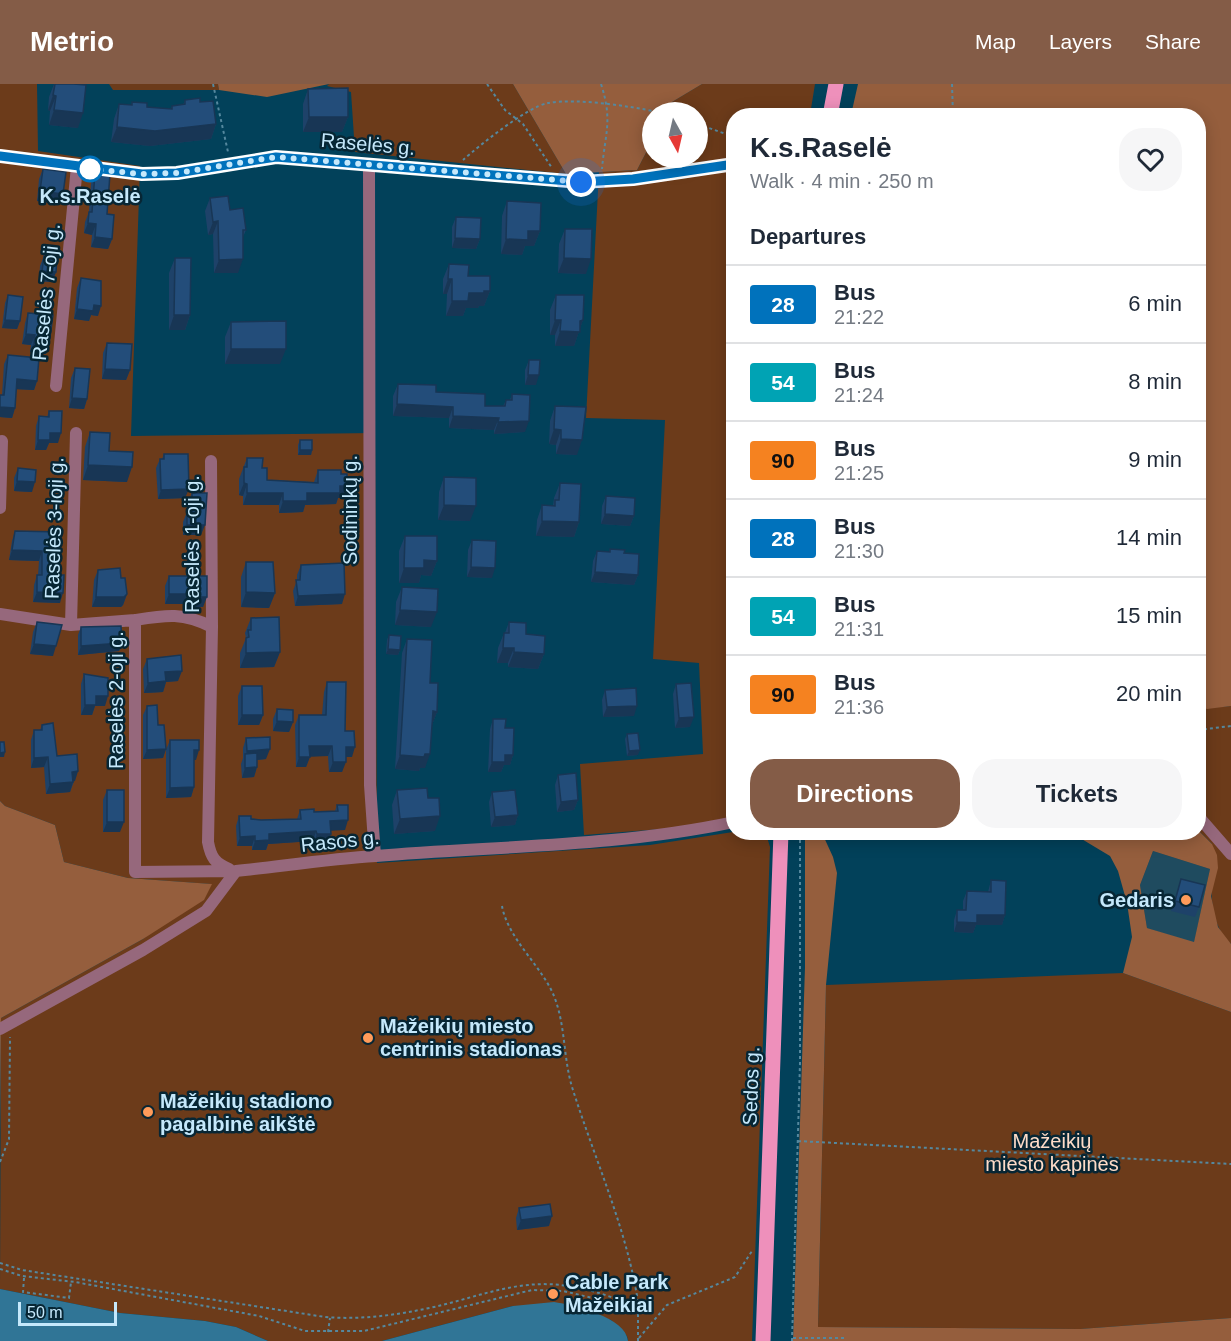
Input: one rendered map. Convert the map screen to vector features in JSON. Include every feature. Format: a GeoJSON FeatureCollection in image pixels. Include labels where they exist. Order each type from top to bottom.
{"type":"FeatureCollection","features":[{"type":"Feature","properties":{"kind":"main road"},"geometry":{"type":"LineString","coordinates":[[832,108],[836,84]]}},
{"type":"Feature","properties":{"kind":"main road","name":"Sedos g."},"geometry":{"type":"LineString","coordinates":[[764,1341],[781,840]]}},
{"type":"Feature","properties":{"kind":"street","name":"Raselės g."},"geometry":{"type":"LineString","coordinates":[[0,156],[142,174],[177,173],[276,157],[560,180],[601,181],[700,171],[726,166]]}},
{"type":"Feature","properties":{"kind":"street","name":"Sodininkų g."},"geometry":{"type":"LineString","coordinates":[[369,164],[370,785],[375,856]]}},
{"type":"Feature","properties":{"kind":"street","name":"Raselės 7-oji g."},"geometry":{"type":"LineString","coordinates":[[56,386],[77,166]]}},
{"type":"Feature","properties":{"kind":"street","name":"Raselės 3-ioji g."},"geometry":{"type":"LineString","coordinates":[[71,625],[76,433]]}},
{"type":"Feature","properties":{"kind":"street"},"geometry":{"type":"LineString","coordinates":[[0,508],[2,441]]}},
{"type":"Feature","properties":{"kind":"street","name":"Raselės 1-oji g."},"geometry":{"type":"LineString","coordinates":[[211,461],[212,627],[208,842],[217,864],[236,871]]}},
{"type":"Feature","properties":{"kind":"street","name":"Raselės 2-oji g."},"geometry":{"type":"LineString","coordinates":[[0,614],[71,625],[135,620],[135,872],[236,871]]}},
{"type":"Feature","properties":{"kind":"street"},"geometry":{"type":"LineString","coordinates":[[135,620],[178,615],[192,617],[212,627]]}},
{"type":"Feature","properties":{"kind":"street","name":"Rasos g."},"geometry":{"type":"LineString","coordinates":[[236,871],[375,856],[524,848],[682,833],[726,824]]}},
{"type":"Feature","properties":{"kind":"street"},"geometry":{"type":"LineString","coordinates":[[1206,825],[1231,854]]}},
{"type":"Feature","properties":{"kind":"street"},"geometry":{"type":"LineString","coordinates":[[5,1027],[206,911],[236,871]]}},
{"type":"Feature","properties":{"kind":"path"},"geometry":{"type":"LineString","coordinates":[[213,84],[231,163]]}},
{"type":"Feature","properties":{"kind":"path"},"geometry":{"type":"LineString","coordinates":[[487,84],[505,110],[523,124],[560,180]]}},
{"type":"Feature","properties":{"kind":"path"},"geometry":{"type":"LineString","coordinates":[[601,84],[608,104],[609,124],[604,141],[601,181]]}},
{"type":"Feature","properties":{"kind":"path"},"geometry":{"type":"LineString","coordinates":[[952,84],[953,108]]}},
{"type":"Feature","properties":{"kind":"path"},"geometry":{"type":"LineString","coordinates":[[454,172],[457,164],[470,154],[517,120],[548,103],[608,104],[642,109]]}},
{"type":"Feature","properties":{"kind":"path"},"geometry":{"type":"LineString","coordinates":[[708,128],[726,134]]}},
{"type":"Feature","properties":{"kind":"path"},"geometry":{"type":"LineString","coordinates":[[1206,729],[1231,726]]}},
{"type":"Feature","properties":{"kind":"path"},"geometry":{"type":"LineString","coordinates":[[800,840],[802,939],[792,1340],[844,1338]]}},
{"type":"Feature","properties":{"kind":"path"},"geometry":{"type":"LineString","coordinates":[[502,906],[504,918],[554,997],[561,1019],[572,1089],[629,1253],[639,1309],[638,1340]]}},
{"type":"Feature","properties":{"kind":"path"},"geometry":{"type":"LineString","coordinates":[[0,1162],[9,1138],[5,1027]]}},
{"type":"Feature","properties":{"kind":"path"},"geometry":{"type":"LineString","coordinates":[[798,1141],[1231,1164]]}},
{"type":"Feature","properties":{"kind":"path"},"geometry":{"type":"LineString","coordinates":[[638,1340],[667,1305],[735,1277],[754,1247],[767,1238]]}},
{"type":"Feature","properties":{"kind":"path"},"geometry":{"type":"LineString","coordinates":[[0,1263],[22,1270],[115,1282],[330,1318],[363,1319],[393,1315],[527,1285],[563,1286],[590,1291],[639,1309]]}},
{"type":"Feature","properties":{"kind":"path"},"geometry":{"type":"LineString","coordinates":[[0,1269],[24,1276],[113,1289],[259,1316],[305,1331],[363,1331],[532,1290],[563,1291],[639,1309]]}},
{"type":"Feature","properties":{"kind":"path"},"geometry":{"type":"LineString","coordinates":[[24,1276],[23,1292],[69,1298],[71,1282]]}},
{"type":"Feature","properties":{"kind":"path"},"geometry":{"type":"LineString","coordinates":[[113,1289],[115,1282]]}},
{"type":"Feature","properties":{"kind":"path"},"geometry":{"type":"LineString","coordinates":[[157,1297],[158,1289]]}},
{"type":"Feature","properties":{"kind":"path"},"geometry":{"type":"LineString","coordinates":[[259,1316],[261,1306]]}},
{"type":"Feature","properties":{"kind":"path"},"geometry":{"type":"LineString","coordinates":[[328,1332],[330,1318]]}},
{"type":"Feature","properties":{"kind":"shaded area"},"geometry":{"type":"Polygon","coordinates":[[[218,84],[329,84],[267,97],[219,90],[218,84]]]}},
{"type":"Feature","properties":{"kind":"shaded area"},"geometry":{"type":"Polygon","coordinates":[[[513,84],[702,84],[672,102],[642,102],[642,160],[637,170],[566,174],[513,84]]]}},
{"type":"Feature","properties":{"kind":"shaded area"},"geometry":{"type":"Polygon","coordinates":[[[858,84],[1231,84],[1231,706],[1206,709],[1206,108],[853,108],[858,84]]]}},
{"type":"Feature","properties":{"kind":"shaded area"},"geometry":{"type":"Polygon","coordinates":[[[0,801],[5,806],[55,825],[64,862],[128,878],[212,884],[204,900],[143,939],[1,1018],[0,1136],[0,801]]]}},
{"type":"Feature","properties":{"kind":"shaded area"},"geometry":{"type":"Polygon","coordinates":[[[1206,838],[1212,844],[1217,855],[1218,868],[1211,896],[1218,927],[1231,944],[1231,1012],[1123,973],[1132,937],[1127,903],[1118,871],[1110,856],[1083,840],[1206,840],[1206,838]],[[1153,851],[1140,885],[1147,928],[1194,942],[1210,869],[1153,851]]]}},
{"type":"Feature","properties":{"kind":"shaded area"},"geometry":{"type":"Polygon","coordinates":[[[805,840],[825,840],[837,873],[826,985],[818,1327],[1080,1329],[1231,1318],[1231,1341],[793,1341],[805,967],[805,840]]]}},
{"type":"Feature","properties":{"kind":"shaded area"},"geometry":{"type":"Polygon","coordinates":[[[1153,851],[1210,869],[1194,943],[1147,928],[1140,885],[1153,851]]]}},
{"type":"Feature","properties":{"kind":"shaded area"},"geometry":{"type":"Polygon","coordinates":[[[0,1289],[120,1313],[205,1321],[236,1327],[268,1341],[0,1341],[0,1289]]]}},
{"type":"Feature","properties":{"kind":"shaded area"},"geometry":{"type":"Polygon","coordinates":[[[554,1302],[586,1309],[609,1319],[625,1333],[628,1341],[382,1341],[513,1306],[554,1302]]]}},
{"type":"Feature","properties":{"kind":"green space"},"geometry":{"type":"Polygon","coordinates":[[[0,84],[37,84],[38,151],[140,166],[131,436],[375,433],[377,863],[650,845],[726,833],[726,840],[768,840],[770,847],[752,1341],[628,1341],[627,1336],[611,1320],[599,1316],[513,1306],[382,1341],[268,1341],[236,1327],[205,1321],[120,1313],[0,1289],[1,1018],[143,939],[211,884],[128,878],[64,862],[55,825],[5,806],[0,801],[0,84]]]}},
{"type":"Feature","properties":{"kind":"green space"},"geometry":{"type":"Polygon","coordinates":[[[109,84],[218,84],[219,90],[113,90],[109,84]]]}},
{"type":"Feature","properties":{"kind":"green space"},"geometry":{"type":"Polygon","coordinates":[[[329,84],[513,84],[566,174],[355,152],[351,92],[327,86],[329,84]]]}},
{"type":"Feature","properties":{"kind":"green space"},"geometry":{"type":"Polygon","coordinates":[[[702,84],[815,84],[811,108],[726,108],[726,819],[687,827],[584,835],[580,764],[703,754],[699,663],[653,659],[665,420],[586,418],[599,172],[637,170],[642,160],[642,168],[708,168],[708,102],[672,102],[702,84]]]}},
{"type":"Feature","properties":{"kind":"green space"},"geometry":{"type":"Polygon","coordinates":[[[1231,706],[1231,944],[1222,934],[1213,910],[1212,844],[1206,838],[1206,708],[1231,706]]]}},
{"type":"Feature","properties":{"kind":"green space","name":"Mažeikių miesto kapinės"},"geometry":{"type":"Polygon","coordinates":[[[1123,973],[1231,1012],[1231,1318],[1080,1329],[818,1327],[826,985],[1123,973]]]}},
{"type":"Feature","properties":{"kind":"building"},"geometry":{"type":"Polygon","coordinates":[[[55,84],[86,85],[83,113],[54,110],[55,84]]]}},
{"type":"Feature","properties":{"kind":"building"},"geometry":{"type":"Polygon","coordinates":[[[348,88],[348,117],[309,117],[308,89],[348,88]]]}},
{"type":"Feature","properties":{"kind":"building"},"geometry":{"type":"Polygon","coordinates":[[[200,98],[200,102],[213,101],[216,124],[155,131],[117,127],[119,104],[147,103],[147,107],[172,109],[172,106],[185,104],[185,100],[200,98]]]}},
{"type":"Feature","properties":{"kind":"building"},"geometry":{"type":"Polygon","coordinates":[[[43,169],[66,172],[63,194],[40,191],[43,169]]]}},
{"type":"Feature","properties":{"kind":"building"},"geometry":{"type":"Polygon","coordinates":[[[95,173],[110,174],[107,214],[114,215],[112,239],[95,237],[96,224],[88,223],[89,212],[92,212],[95,173]]]}},
{"type":"Feature","properties":{"kind":"building"},"geometry":{"type":"Polygon","coordinates":[[[228,196],[230,210],[243,208],[246,230],[243,230],[243,259],[219,260],[218,221],[213,222],[210,198],[228,196]]]}},
{"type":"Feature","properties":{"kind":"building"},"geometry":{"type":"Polygon","coordinates":[[[507,201],[541,203],[540,231],[528,231],[528,240],[506,239],[507,201]]]}},
{"type":"Feature","properties":{"kind":"building"},"geometry":{"type":"Polygon","coordinates":[[[456,217],[481,218],[480,239],[455,238],[456,217]]]}},
{"type":"Feature","properties":{"kind":"building"},"geometry":{"type":"Polygon","coordinates":[[[565,229],[592,229],[591,259],[564,258],[565,229]]]}},
{"type":"Feature","properties":{"kind":"building"},"geometry":{"type":"Polygon","coordinates":[[[44,256],[57,257],[56,272],[42,271],[44,256]]]}},
{"type":"Feature","properties":{"kind":"building"},"geometry":{"type":"Polygon","coordinates":[[[175,258],[191,258],[190,315],[174,315],[175,258]]]}},
{"type":"Feature","properties":{"kind":"building"},"geometry":{"type":"Polygon","coordinates":[[[449,264],[469,265],[468,276],[490,276],[490,291],[469,293],[468,301],[452,301],[452,279],[448,279],[449,264]]]}},
{"type":"Feature","properties":{"kind":"building"},"geometry":{"type":"Polygon","coordinates":[[[81,278],[101,281],[101,306],[94,305],[93,311],[77,309],[81,278]]]}},
{"type":"Feature","properties":{"kind":"building"},"geometry":{"type":"Polygon","coordinates":[[[8,295],[23,297],[20,321],[5,320],[8,295]]]}},
{"type":"Feature","properties":{"kind":"building"},"geometry":{"type":"Polygon","coordinates":[[[556,295],[584,295],[580,332],[560,331],[561,320],[555,320],[556,295]]]}},
{"type":"Feature","properties":{"kind":"building"},"geometry":{"type":"Polygon","coordinates":[[[28,313],[53,315],[49,344],[34,342],[35,335],[26,334],[28,313]]]}},
{"type":"Feature","properties":{"kind":"building"},"geometry":{"type":"Polygon","coordinates":[[[286,321],[286,349],[231,349],[231,322],[286,321]]]}},
{"type":"Feature","properties":{"kind":"building"},"geometry":{"type":"Polygon","coordinates":[[[107,343],[132,344],[130,370],[105,369],[107,343]]]}},
{"type":"Feature","properties":{"kind":"building"},"geometry":{"type":"Polygon","coordinates":[[[8,355],[39,358],[37,381],[17,379],[15,408],[0,407],[0,395],[4,395],[8,355]]]}},
{"type":"Feature","properties":{"kind":"building"},"geometry":{"type":"Polygon","coordinates":[[[529,360],[540,360],[539,375],[528,375],[529,360]]]}},
{"type":"Feature","properties":{"kind":"building"},"geometry":{"type":"Polygon","coordinates":[[[75,368],[90,369],[87,399],[72,398],[75,368]]]}},
{"type":"Feature","properties":{"kind":"building"},"geometry":{"type":"Polygon","coordinates":[[[398,384],[436,385],[436,392],[485,394],[485,406],[505,406],[506,400],[512,400],[512,394],[530,395],[529,421],[498,422],[499,418],[453,416],[453,407],[397,404],[398,384]]]}},
{"type":"Feature","properties":{"kind":"building"},"geometry":{"type":"Polygon","coordinates":[[[555,406],[586,407],[582,440],[561,439],[561,430],[554,429],[555,406]]]}},
{"type":"Feature","properties":{"kind":"building"},"geometry":{"type":"Polygon","coordinates":[[[49,411],[62,411],[61,433],[50,433],[50,440],[38,440],[39,416],[49,417],[49,411]]]}},
{"type":"Feature","properties":{"kind":"building"},"geometry":{"type":"Polygon","coordinates":[[[90,432],[110,433],[109,451],[133,452],[132,467],[88,465],[90,432]]]}},
{"type":"Feature","properties":{"kind":"building"},"geometry":{"type":"Polygon","coordinates":[[[300,440],[312,440],[312,450],[300,450],[300,440]]]}},
{"type":"Feature","properties":{"kind":"building"},"geometry":{"type":"Polygon","coordinates":[[[164,454],[188,454],[189,489],[161,490],[160,459],[164,459],[164,454]]]}},
{"type":"Feature","properties":{"kind":"building"},"geometry":{"type":"Polygon","coordinates":[[[247,458],[263,458],[262,468],[267,468],[267,480],[318,483],[318,470],[341,470],[341,474],[347,474],[347,486],[340,486],[340,493],[307,493],[307,501],[283,501],[283,493],[247,493],[247,484],[244,483],[244,467],[247,467],[247,458]]]}},
{"type":"Feature","properties":{"kind":"building"},"geometry":{"type":"Polygon","coordinates":[[[18,468],[36,470],[35,482],[17,481],[18,468]]]}},
{"type":"Feature","properties":{"kind":"building"},"geometry":{"type":"Polygon","coordinates":[[[444,477],[476,478],[476,506],[444,505],[444,477]]]}},
{"type":"Feature","properties":{"kind":"building"},"geometry":{"type":"Polygon","coordinates":[[[560,483],[581,484],[579,522],[542,521],[542,505],[555,506],[555,500],[559,500],[560,483]]]}},
{"type":"Feature","properties":{"kind":"building"},"geometry":{"type":"Polygon","coordinates":[[[192,493],[207,493],[205,525],[187,525],[187,512],[192,512],[192,493]]]}},
{"type":"Feature","properties":{"kind":"building"},"geometry":{"type":"Polygon","coordinates":[[[606,496],[635,498],[634,516],[605,514],[606,496]]]}},
{"type":"Feature","properties":{"kind":"building"},"geometry":{"type":"Polygon","coordinates":[[[15,531],[61,532],[60,554],[56,554],[56,575],[64,575],[63,593],[37,592],[37,575],[42,575],[42,551],[12,550],[15,531]]]}},
{"type":"Feature","properties":{"kind":"building"},"geometry":{"type":"Polygon","coordinates":[[[405,536],[437,536],[437,561],[424,560],[424,568],[404,568],[405,536]]]}},
{"type":"Feature","properties":{"kind":"building"},"geometry":{"type":"Polygon","coordinates":[[[472,540],[496,541],[495,568],[471,567],[472,540]]]}},
{"type":"Feature","properties":{"kind":"building"},"geometry":{"type":"Polygon","coordinates":[[[610,549],[639,554],[638,575],[595,572],[597,551],[610,552],[610,549]]]}},
{"type":"Feature","properties":{"kind":"building"},"geometry":{"type":"Polygon","coordinates":[[[246,562],[273,562],[275,593],[246,592],[246,562]]]}},
{"type":"Feature","properties":{"kind":"building"},"geometry":{"type":"Polygon","coordinates":[[[344,563],[345,594],[298,596],[296,580],[300,580],[301,565],[344,563]]]}},
{"type":"Feature","properties":{"kind":"building"},"geometry":{"type":"Polygon","coordinates":[[[120,568],[121,578],[125,578],[127,594],[124,597],[96,597],[98,570],[120,568]]]}},
{"type":"Feature","properties":{"kind":"building"},"geometry":{"type":"Polygon","coordinates":[[[169,576],[207,576],[207,597],[194,597],[194,594],[169,594],[169,576]]]}},
{"type":"Feature","properties":{"kind":"building"},"geometry":{"type":"Polygon","coordinates":[[[402,587],[438,589],[437,612],[400,610],[402,587]]]}},
{"type":"Feature","properties":{"kind":"building"},"geometry":{"type":"Polygon","coordinates":[[[279,617],[280,652],[246,653],[246,638],[249,637],[248,630],[251,630],[251,618],[279,617]]]}},
{"type":"Feature","properties":{"kind":"building"},"geometry":{"type":"Polygon","coordinates":[[[37,622],[62,625],[56,646],[34,644],[37,622]]]}},
{"type":"Feature","properties":{"kind":"building"},"geometry":{"type":"Polygon","coordinates":[[[509,622],[526,623],[526,634],[545,636],[544,654],[514,652],[514,648],[503,648],[504,633],[509,633],[509,622]]]}},
{"type":"Feature","properties":{"kind":"building"},"geometry":{"type":"Polygon","coordinates":[[[121,626],[122,643],[81,646],[81,627],[121,626]]]}},
{"type":"Feature","properties":{"kind":"building"},"geometry":{"type":"Polygon","coordinates":[[[389,635],[401,636],[400,650],[388,649],[389,635]]]}},
{"type":"Feature","properties":{"kind":"building"},"geometry":{"type":"Polygon","coordinates":[[[407,639],[432,640],[430,683],[438,683],[437,712],[433,711],[430,754],[425,754],[424,757],[400,755],[407,639]]]}},
{"type":"Feature","properties":{"kind":"building"},"geometry":{"type":"Polygon","coordinates":[[[181,655],[182,671],[165,672],[166,681],[148,683],[147,659],[181,655]]]}},
{"type":"Feature","properties":{"kind":"building"},"geometry":{"type":"Polygon","coordinates":[[[84,674],[108,678],[108,696],[96,696],[96,705],[85,705],[84,674]]]}},
{"type":"Feature","properties":{"kind":"building"},"geometry":{"type":"Polygon","coordinates":[[[327,682],[346,682],[345,731],[354,731],[355,747],[346,747],[346,762],[333,762],[332,746],[309,746],[310,757],[299,757],[299,715],[326,715],[327,682]]]}},
{"type":"Feature","properties":{"kind":"building"},"geometry":{"type":"Polygon","coordinates":[[[691,683],[694,717],[679,718],[676,684],[691,683]]]}},
{"type":"Feature","properties":{"kind":"building"},"geometry":{"type":"Polygon","coordinates":[[[242,686],[262,686],[263,715],[242,715],[242,686]]]}},
{"type":"Feature","properties":{"kind":"building"},"geometry":{"type":"Polygon","coordinates":[[[636,688],[637,706],[607,707],[605,690],[636,688]]]}},
{"type":"Feature","properties":{"kind":"building"},"geometry":{"type":"Polygon","coordinates":[[[157,705],[158,725],[164,725],[166,749],[147,750],[147,706],[157,705]]]}},
{"type":"Feature","properties":{"kind":"building"},"geometry":{"type":"Polygon","coordinates":[[[277,709],[293,710],[293,722],[277,721],[277,709]]]}},
{"type":"Feature","properties":{"kind":"building"},"geometry":{"type":"Polygon","coordinates":[[[493,719],[506,719],[505,728],[514,728],[513,755],[505,755],[505,762],[492,762],[493,719]]]}},
{"type":"Feature","properties":{"kind":"building"},"geometry":{"type":"Polygon","coordinates":[[[53,723],[57,756],[77,754],[78,771],[72,772],[73,782],[50,784],[48,757],[34,758],[34,730],[42,730],[42,725],[53,723]]]}},
{"type":"Feature","properties":{"kind":"building"},"geometry":{"type":"Polygon","coordinates":[[[638,733],[640,750],[629,751],[627,734],[638,733]]]}},
{"type":"Feature","properties":{"kind":"building"},"geometry":{"type":"Polygon","coordinates":[[[270,737],[270,749],[247,751],[246,738],[270,737]]]}},
{"type":"Feature","properties":{"kind":"building"},"geometry":{"type":"Polygon","coordinates":[[[170,740],[199,740],[199,750],[194,750],[194,787],[170,788],[170,740]]]}},
{"type":"Feature","properties":{"kind":"building"},"geometry":{"type":"Polygon","coordinates":[[[0,742],[4,742],[5,752],[0,753],[0,742]]]}},
{"type":"Feature","properties":{"kind":"building"},"geometry":{"type":"Polygon","coordinates":[[[257,753],[257,767],[245,768],[245,754],[257,753]]]}},
{"type":"Feature","properties":{"kind":"building"},"geometry":{"type":"Polygon","coordinates":[[[576,773],[578,800],[561,802],[558,775],[576,773]]]}},
{"type":"Feature","properties":{"kind":"building"},"geometry":{"type":"Polygon","coordinates":[[[427,788],[428,798],[439,798],[440,816],[400,819],[397,790],[427,788]]]}},
{"type":"Feature","properties":{"kind":"building"},"geometry":{"type":"Polygon","coordinates":[[[107,790],[124,790],[124,822],[107,822],[107,790]]]}},
{"type":"Feature","properties":{"kind":"building"},"geometry":{"type":"Polygon","coordinates":[[[515,790],[518,815],[495,817],[492,792],[515,790]]]}},
{"type":"Feature","properties":{"kind":"building"},"geometry":{"type":"Polygon","coordinates":[[[337,805],[348,805],[348,820],[330,821],[331,834],[317,834],[316,831],[269,834],[269,840],[255,841],[255,836],[240,837],[239,816],[251,816],[251,819],[261,820],[301,819],[300,810],[338,811],[337,805]]]}},
{"type":"Feature","properties":{"kind":"building"},"geometry":{"type":"Polygon","coordinates":[[[1181,879],[1205,885],[1199,907],[1175,901],[1181,879]]]}},
{"type":"Feature","properties":{"kind":"building"},"geometry":{"type":"Polygon","coordinates":[[[991,880],[1006,881],[1005,915],[977,915],[977,923],[957,922],[957,910],[966,910],[967,891],[991,892],[991,880]]]}},
{"type":"Feature","properties":{"kind":"building"},"geometry":{"type":"Polygon","coordinates":[[[550,1204],[552,1216],[521,1220],[519,1208],[550,1204]]]}},
{"type":"Feature","properties":{"kind":"bus line","name":"28"},"geometry":{"type":"LineString","coordinates":[[0,156],[48,161],[104,171],[142,174],[177,173],[276,157],[581,182],[633,179],[726,166]]}},
{"type":"Feature","properties":{"kind":"place","name":"K.s.Raselė"},"geometry":{"type":"Point","coordinates":[90,169]}},
{"type":"Feature","properties":{"kind":"place","name":"Gedaris"},"geometry":{"type":"Point","coordinates":[1186,900]}},
{"type":"Feature","properties":{"kind":"place","name":"Mažeikių miesto centrinis stadionas"},"geometry":{"type":"Point","coordinates":[368,1038]}},
{"type":"Feature","properties":{"kind":"place","name":"Mažeikių stadiono pagalbinė aikštė"},"geometry":{"type":"Point","coordinates":[148,1112]}},
{"type":"Feature","properties":{"kind":"place","name":"Cable Park Mažeikiai"},"geometry":{"type":"Point","coordinates":[553,1294]}},
{"type":"Feature","properties":{"kind":"route"},"geometry":{"type":"LineString","coordinates":[[90,169],[142,174],[177,173],[276,157],[581,182]]}}]}
